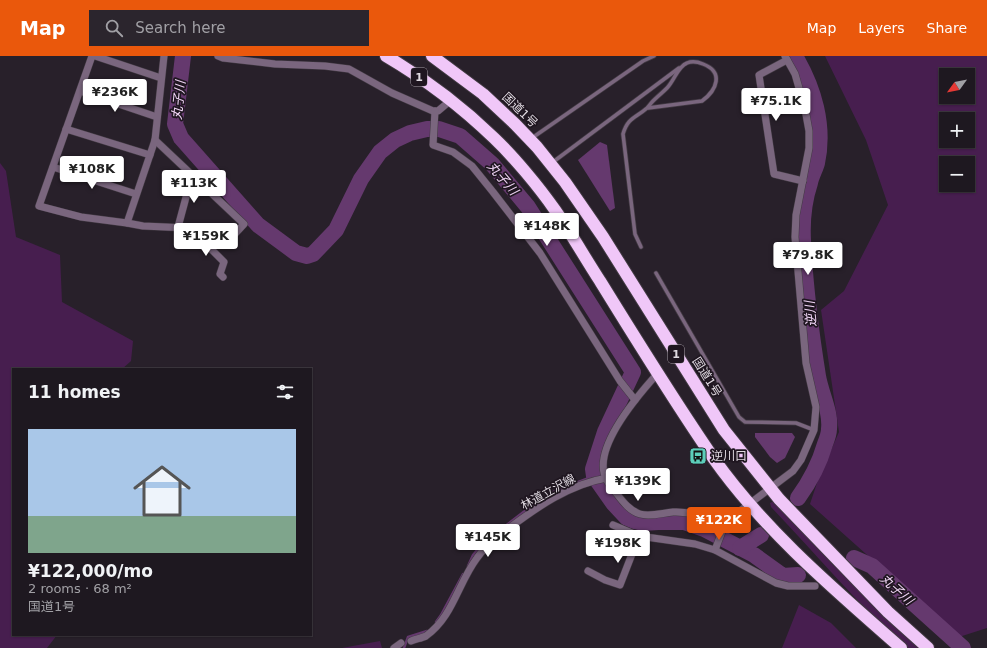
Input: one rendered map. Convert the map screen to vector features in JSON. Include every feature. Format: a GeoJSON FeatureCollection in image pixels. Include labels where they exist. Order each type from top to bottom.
{"type":"FeatureCollection","features":[{"type":"Feature","properties":{"kind":"highway","name":"1"},"geometry":{"type":"LineString","coordinates":[[386,56],[412,72],[451,100],[494,138],[521,168],[555,209],[658,373],[715,460],[749,503],[819,575],[901,648]]}},
{"type":"Feature","properties":{"kind":"highway","name":"国道1号"},"geometry":{"type":"LineString","coordinates":[[432,56],[483,94],[530,140],[565,182],[603,237],[724,430],[769,489],[868,592],[928,648]]}},
{"type":"Feature","properties":{"kind":"street"},"geometry":{"type":"LineString","coordinates":[[92,56],[39,206],[81,217],[143,226],[211,229],[230,238],[244,224],[155,140]]}},
{"type":"Feature","properties":{"kind":"street"},"geometry":{"type":"LineString","coordinates":[[96,56],[161,78]]}},
{"type":"Feature","properties":{"kind":"street"},"geometry":{"type":"LineString","coordinates":[[127,223],[155,140],[164,56]]}},
{"type":"Feature","properties":{"kind":"street"},"geometry":{"type":"LineString","coordinates":[[218,56],[223,58],[275,64],[325,66],[349,69],[392,93],[435,111],[438,111],[451,100]]}},
{"type":"Feature","properties":{"kind":"street"},"geometry":{"type":"LineString","coordinates":[[658,373],[634,398],[609,442],[604,464],[604,478],[626,506],[639,514],[650,515],[673,512],[690,513],[724,521],[728,520],[787,476],[797,466],[814,430],[816,407],[806,363],[796,237],[796,215],[803,181],[809,148],[809,131],[806,109],[794,74],[786,58],[759,75],[774,174],[803,181]]}},
{"type":"Feature","properties":{"kind":"street"},"geometry":{"type":"LineString","coordinates":[[80,91],[157,117]]}},
{"type":"Feature","properties":{"kind":"street"},"geometry":{"type":"LineString","coordinates":[[435,111],[433,145],[453,152],[472,166],[493,192],[540,253],[622,383],[634,398]]}},
{"type":"Feature","properties":{"kind":"street"},"geometry":{"type":"LineString","coordinates":[[66,129],[150,155]]}},
{"type":"Feature","properties":{"kind":"street"},"geometry":{"type":"LineString","coordinates":[[53,167],[136,194]]}},
{"type":"Feature","properties":{"kind":"street"},"geometry":{"type":"LineString","coordinates":[[178,227],[192,175]]}},
{"type":"Feature","properties":{"kind":"street"},"geometry":{"type":"LineString","coordinates":[[211,229],[210,248],[224,262],[220,274],[223,277]]}},
{"type":"Feature","properties":{"kind":"street","name":"林道立沢線"},"geometry":{"type":"LineString","coordinates":[[411,641],[425,636],[437,625],[449,610],[476,559],[490,544],[532,511],[560,495],[586,483],[604,478]]}},
{"type":"Feature","properties":{"kind":"street"},"geometry":{"type":"LineString","coordinates":[[716,547],[723,529],[724,521]]}},
{"type":"Feature","properties":{"kind":"street"},"geometry":{"type":"LineString","coordinates":[[613,525],[630,534],[716,547],[776,583],[788,586],[815,586]]}},
{"type":"Feature","properties":{"kind":"street"},"geometry":{"type":"LineString","coordinates":[[588,571],[605,580],[620,584],[640,536]]}},
{"type":"Feature","properties":{"kind":"street"},"geometry":{"type":"LineString","coordinates":[[394,648],[401,643]]}},
{"type":"Feature","properties":{"kind":"lane"},"geometry":{"type":"LineString","coordinates":[[530,140],[642,61],[654,56]]}},
{"type":"Feature","properties":{"kind":"lane"},"geometry":{"type":"LineString","coordinates":[[550,164],[680,67],[688,63],[698,62],[712,68],[716,75],[716,85],[708,96],[702,101],[648,108]]}},
{"type":"Feature","properties":{"kind":"lane"},"geometry":{"type":"LineString","coordinates":[[641,246],[635,234],[623,134],[628,121],[648,108],[652,102],[672,83],[680,67]]}},
{"type":"Feature","properties":{"kind":"lane"},"geometry":{"type":"LineString","coordinates":[[656,273],[739,417],[745,422],[796,423],[814,430]]}},
{"type":"Feature","properties":{"kind":"shaded area"},"geometry":{"type":"Polygon","coordinates":[[[825,56],[987,56],[987,628],[959,637],[810,504],[818,480],[839,432],[821,310],[844,291],[888,205],[866,140],[825,56]]]}},
{"type":"Feature","properties":{"kind":"shaded area"},"geometry":{"type":"Polygon","coordinates":[[[600,142],[607,145],[615,208],[610,211],[578,160],[600,142]]]}},
{"type":"Feature","properties":{"kind":"shaded area"},"geometry":{"type":"Polygon","coordinates":[[[0,163],[6,171],[16,237],[60,255],[62,302],[133,341],[131,361],[123,368],[12,368],[12,636],[56,636],[47,648],[0,648],[0,163]]]}},
{"type":"Feature","properties":{"kind":"shaded area"},"geometry":{"type":"Polygon","coordinates":[[[755,433],[792,433],[795,437],[785,458],[777,463],[770,457],[755,437],[755,433]]]}},
{"type":"Feature","properties":{"kind":"shaded area"},"geometry":{"type":"Polygon","coordinates":[[[774,501],[833,565],[922,648],[907,648],[889,632],[771,507],[770,503],[774,501]]]}},
{"type":"Feature","properties":{"kind":"shaded area"},"geometry":{"type":"Polygon","coordinates":[[[799,605],[831,623],[856,648],[782,648],[799,605]]]}},
{"type":"Feature","properties":{"kind":"shaded area"},"geometry":{"type":"Polygon","coordinates":[[[380,641],[382,648],[342,648],[380,641]]]}},
{"type":"Feature","properties":{"kind":"waterway","name":"丸子川"},"geometry":{"type":"LineString","coordinates":[[183,56],[175,124],[181,138],[258,225],[296,253],[307,256],[313,254],[336,230],[361,179],[380,152],[395,140],[410,133],[427,129],[439,129],[460,136],[492,164],[528,207],[633,372],[605,432],[593,469],[594,476],[613,503],[627,518],[634,521],[643,523],[684,522],[704,529],[754,555],[783,576],[798,575]]}},
{"type":"Feature","properties":{"kind":"waterway","name":"逆川"},"geometry":{"type":"LineString","coordinates":[[795,56],[808,81],[819,121],[819,149],[817,163],[806,197],[803,219],[803,241],[813,343],[819,383],[829,416],[829,431],[820,459],[811,479],[798,498]]}},
{"type":"Feature","properties":{"kind":"waterway"},"geometry":{"type":"LineString","coordinates":[[468,566],[473,555],[482,544],[526,510],[555,491],[594,476]]}},
{"type":"Feature","properties":{"kind":"waterway","name":"逆川"},"geometry":{"type":"LineString","coordinates":[[740,548],[761,535]]}},
{"type":"Feature","properties":{"kind":"waterway","name":"丸子川"},"geometry":{"type":"LineString","coordinates":[[854,558],[872,566],[963,648]]}},
{"type":"Feature","properties":{"kind":"waterway"},"geometry":{"type":"LineString","coordinates":[[436,622],[463,574]]}},
{"type":"Feature","properties":{"kind":"waterway"},"geometry":{"type":"LineString","coordinates":[[404,648],[408,637],[427,631]]}},
{"type":"Feature","properties":{"kind":"place","name":"逆川口"},"geometry":{"type":"Point","coordinates":[698,456]}}]}
